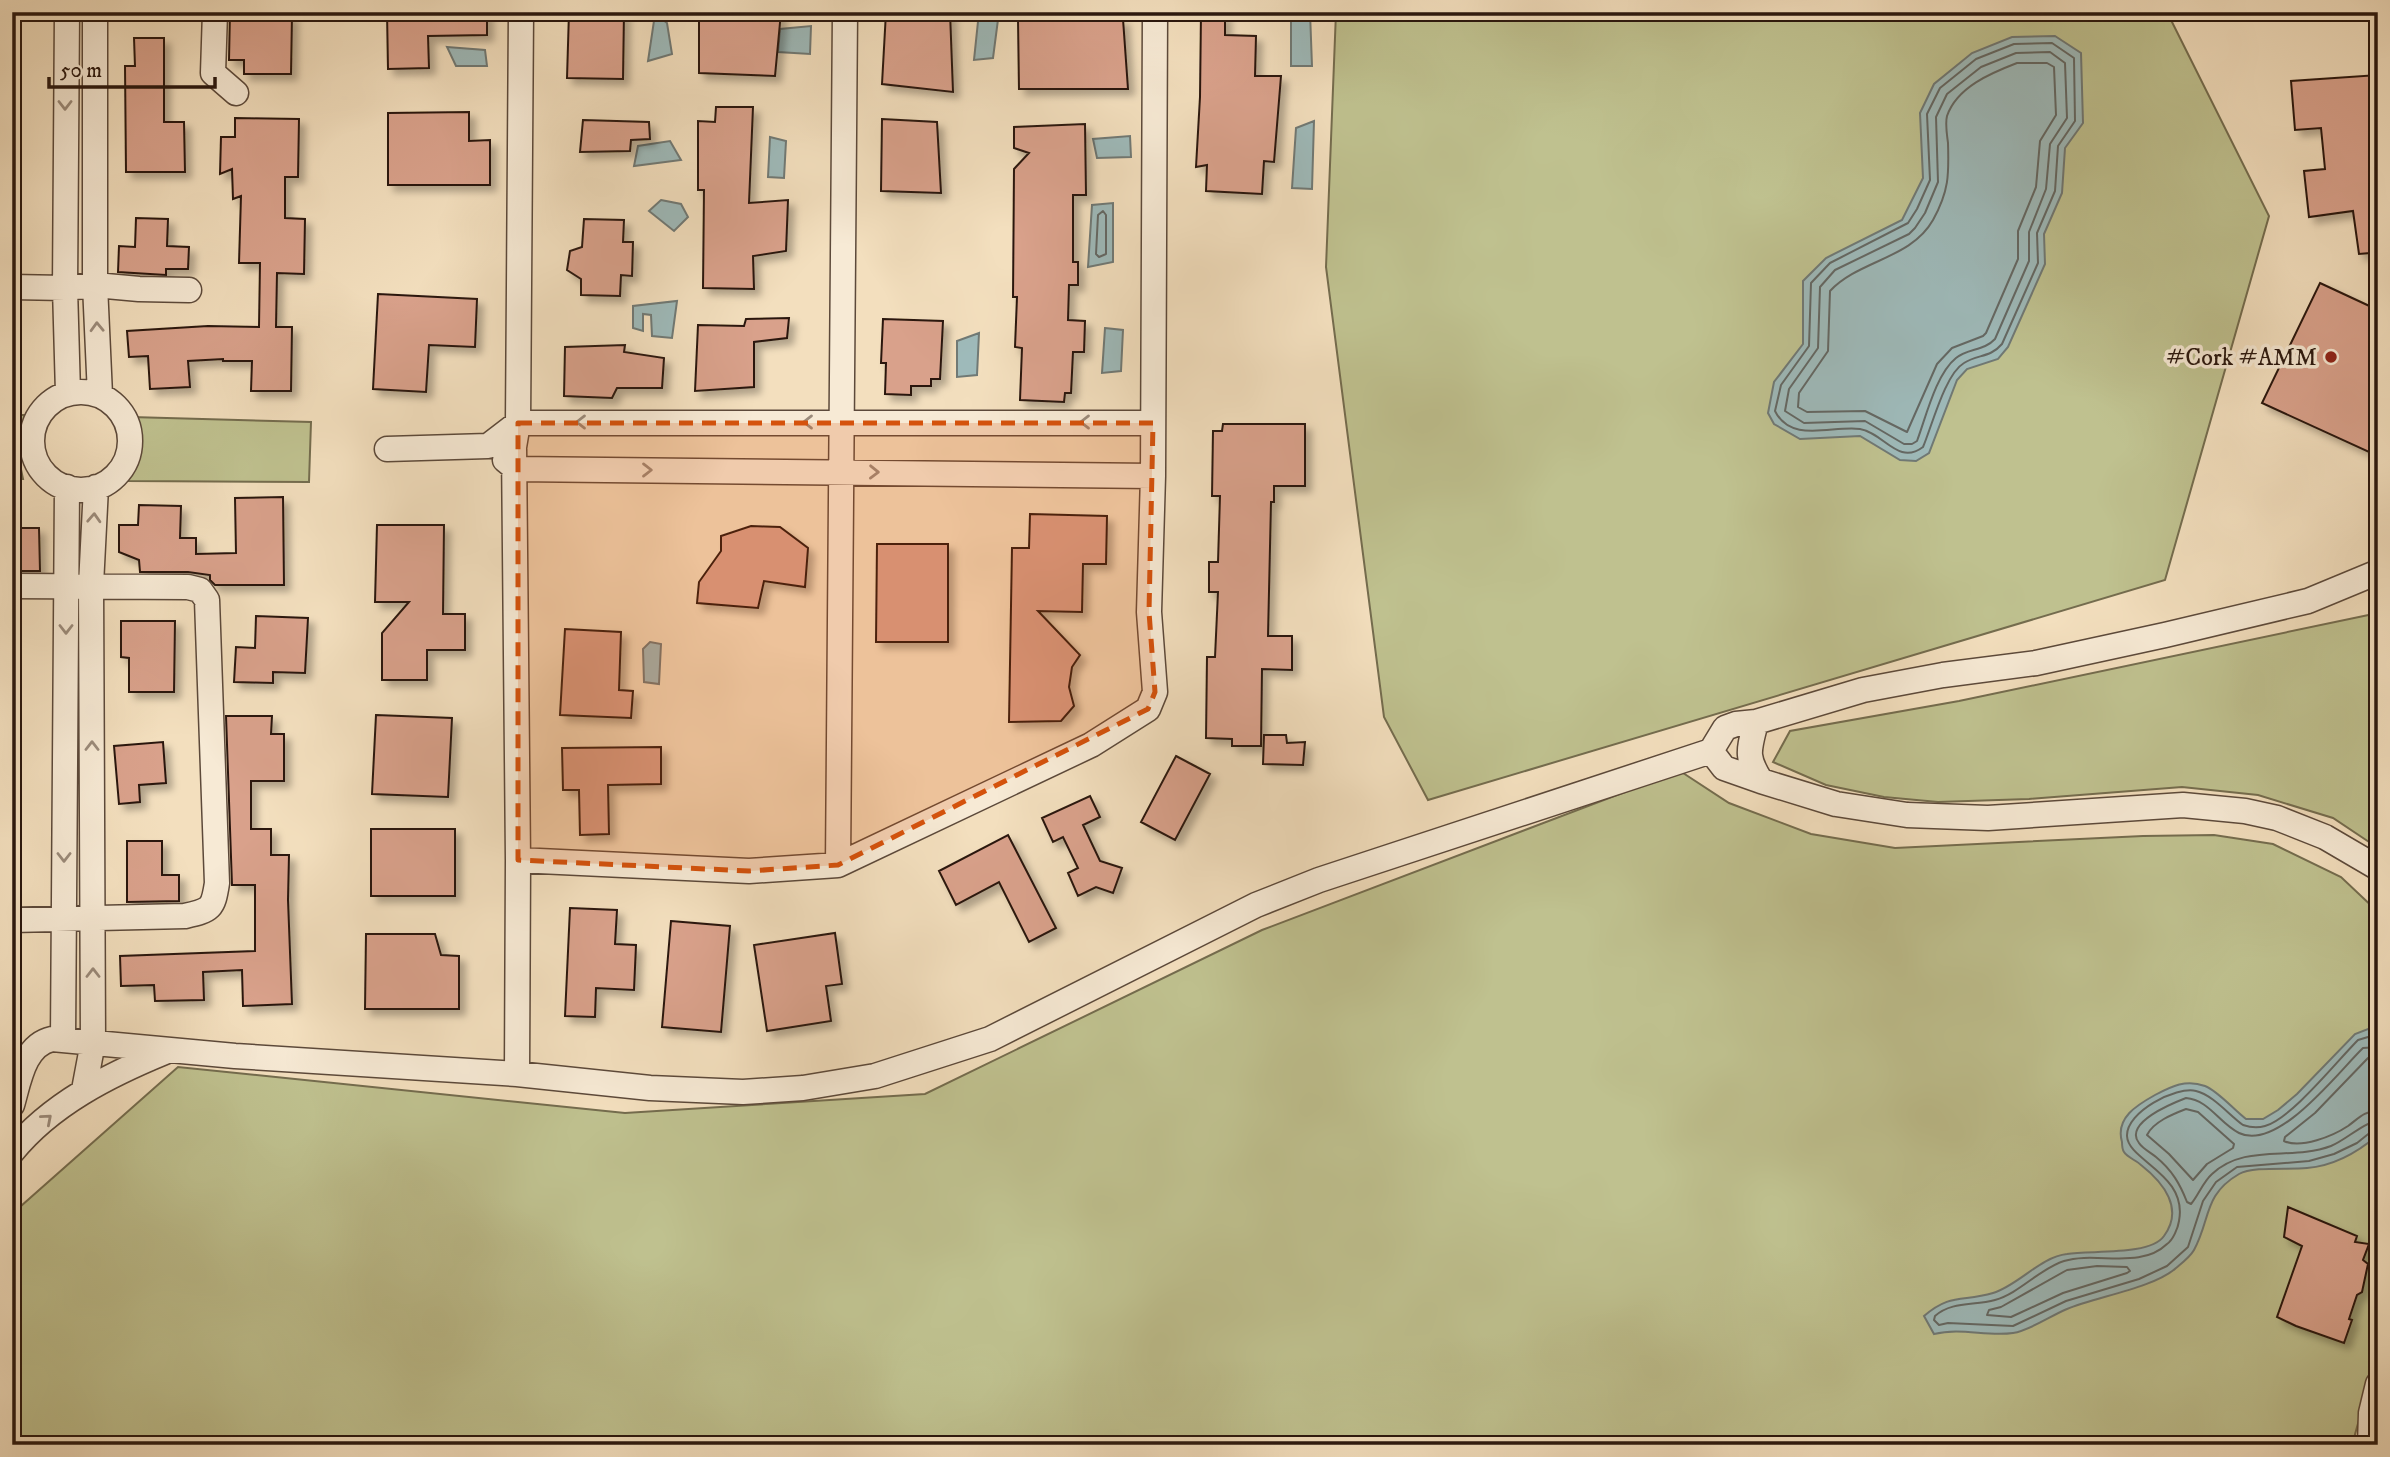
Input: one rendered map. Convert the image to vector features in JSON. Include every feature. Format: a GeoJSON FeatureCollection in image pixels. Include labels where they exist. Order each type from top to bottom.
{"type":"FeatureCollection","features":[{"type":"Feature","properties":{"kind":"street"},"geometry":{"type":"LineString","coordinates":[[67,12],[65,288],[68,393]]}},
{"type":"Feature","properties":{"kind":"street"},"geometry":{"type":"LineString","coordinates":[[95,12],[95,285],[100,395]]}},
{"type":"Feature","properties":{"kind":"street"},"geometry":{"type":"LineString","coordinates":[[215,12],[213,73],[236,93]]}},
{"type":"Feature","properties":{"kind":"street"},"geometry":{"type":"LineString","coordinates":[[517,1074],[514,447],[518,423],[521,12]]}},
{"type":"Feature","properties":{"kind":"street"},"geometry":{"type":"LineString","coordinates":[[838,865],[845,12]]}},
{"type":"Feature","properties":{"kind":"street"},"geometry":{"type":"LineString","coordinates":[[518,860],[749,871],[838,865],[1091,745],[1148,709],[1155,692],[1149,612],[1153,476],[1155,12]]}},
{"type":"Feature","properties":{"kind":"street"},"geometry":{"type":"LineString","coordinates":[[12,287],[65,288],[95,285],[189,290]]}},
{"type":"Feature","properties":{"kind":"street"},"geometry":{"type":"LineString","coordinates":[[81,392],[100,395],[115,405],[125,420],[130,438],[129,447],[118,472],[104,483],[86,489],[67,487],[48,476],[40,467],[35,457],[33,435],[41,413],[58,398],[68,393],[81,392]]}},
{"type":"Feature","properties":{"kind":"street"},"geometry":{"type":"LineString","coordinates":[[387,449],[488,446],[518,423],[1153,423]]}},
{"type":"Feature","properties":{"kind":"street"},"geometry":{"type":"LineString","coordinates":[[488,446],[516,469],[1153,476]]}},
{"type":"Feature","properties":{"kind":"street"},"geometry":{"type":"LineString","coordinates":[[63,1039],[67,487]]}},
{"type":"Feature","properties":{"kind":"street"},"geometry":{"type":"LineString","coordinates":[[84,1090],[93,1041],[91,585],[96,487]]}},
{"type":"Feature","properties":{"kind":"street"},"geometry":{"type":"LineString","coordinates":[[12,1105],[31,1053],[38,1044],[63,1039],[169,1050],[517,1074],[650,1088],[743,1092],[803,1088],[875,1076],[989,1039],[1244,911],[1318,880],[1711,751],[1725,729],[1735,724],[1756,722],[1863,690],[2067,657],[2297,604],[2378,572]]}},
{"type":"Feature","properties":{"kind":"street"},"geometry":{"type":"LineString","coordinates":[[12,586],[188,587],[200,590],[207,600],[217,883],[214,902],[203,911],[185,916],[12,920]]}},
{"type":"Feature","properties":{"kind":"street"},"geometry":{"type":"LineString","coordinates":[[1756,722],[1749,749],[1750,764],[1761,781]]}},
{"type":"Feature","properties":{"kind":"street"},"geometry":{"type":"LineString","coordinates":[[1711,751],[1724,768],[1836,804],[1932,816],[1988,818],[2183,805],[2235,809],[2277,818],[2325,837],[2378,868]]}},
{"type":"Feature","properties":{"kind":"street"},"geometry":{"type":"LineString","coordinates":[[12,1153],[38,1127],[84,1090],[132,1065],[169,1050]]}},
{"type":"Feature","properties":{"kind":"street"},"geometry":{"type":"LineString","coordinates":[[2370,1445],[2371,1413],[2378,1384]]}},
{"type":"Feature","properties":{"kind":"highlighted area"},"geometry":{"type":"Polygon","coordinates":[[[518,423],[1153,423],[1149,612],[1155,692],[1148,709],[838,865],[749,871],[518,860],[518,423]]]}},
{"type":"Feature","properties":{"kind":"green space"},"geometry":{"type":"Polygon","coordinates":[[[1336,12],[2167,12],[2269,216],[2165,580],[1428,800],[1384,717],[1326,267],[1336,12]]]}},
{"type":"Feature","properties":{"kind":"green space"},"geometry":{"type":"Polygon","coordinates":[[[12,415],[25,415],[17,450],[23,479],[12,479],[12,415]]]}},
{"type":"Feature","properties":{"kind":"green space"},"geometry":{"type":"Polygon","coordinates":[[[131,417],[311,422],[309,482],[128,481],[137,449],[131,417]]]}},
{"type":"Feature","properties":{"kind":"green space"},"geometry":{"type":"Polygon","coordinates":[[[2378,613],[2378,848],[2333,818],[2258,795],[2182,787],[2029,799],[1938,802],[1884,797],[1826,785],[1773,762],[1790,731],[1959,701],[2378,613]]]}},
{"type":"Feature","properties":{"kind":"green space"},"geometry":{"type":"Polygon","coordinates":[[[1680,771],[1729,803],[1811,834],[1895,848],[2214,835],[2273,844],[2341,877],[2378,912],[2378,1352],[2352,1445],[12,1445],[12,1214],[178,1067],[625,1113],[925,1094],[1262,930],[1680,771]]]}},
{"type":"Feature","properties":{"kind":"water"},"geometry":{"type":"Polygon","coordinates":[[[979,12],[999,12],[993,58],[974,60],[979,12]]]}},
{"type":"Feature","properties":{"kind":"water"},"geometry":{"type":"Polygon","coordinates":[[[1310,12],[1312,66],[1291,66],[1291,16],[1310,12]]]}},
{"type":"Feature","properties":{"kind":"water"},"geometry":{"type":"Polygon","coordinates":[[[655,14],[667,23],[672,54],[648,61],[655,14]]]}},
{"type":"Feature","properties":{"kind":"water"},"geometry":{"type":"Polygon","coordinates":[[[811,26],[810,54],[778,52],[780,29],[811,26]]]}},
{"type":"Feature","properties":{"kind":"water"},"geometry":{"type":"Polygon","coordinates":[[[2055,36],[2081,53],[2083,123],[2065,148],[2062,193],[2044,234],[2045,264],[2008,347],[1998,359],[1967,369],[1957,380],[1929,453],[1916,461],[1900,460],[1860,436],[1800,439],[1774,424],[1768,413],[1774,382],[1803,344],[1803,281],[1826,258],[1902,220],[1923,178],[1920,113],[1934,84],[1972,53],[2012,37],[2055,36]]]}},
{"type":"Feature","properties":{"kind":"water"},"geometry":{"type":"Polygon","coordinates":[[[447,47],[485,50],[487,66],[456,66],[447,47]]]}},
{"type":"Feature","properties":{"kind":"water"},"geometry":{"type":"Polygon","coordinates":[[[1314,121],[1312,189],[1292,188],[1296,128],[1314,121]]]}},
{"type":"Feature","properties":{"kind":"water"},"geometry":{"type":"Polygon","coordinates":[[[1130,136],[1131,157],[1097,158],[1093,139],[1130,136]]]}},
{"type":"Feature","properties":{"kind":"water"},"geometry":{"type":"Polygon","coordinates":[[[770,137],[786,141],[784,178],[768,177],[770,137]]]}},
{"type":"Feature","properties":{"kind":"water"},"geometry":{"type":"Polygon","coordinates":[[[670,141],[681,160],[634,166],[638,146],[670,141]]]}},
{"type":"Feature","properties":{"kind":"water"},"geometry":{"type":"Polygon","coordinates":[[[661,200],[681,204],[688,217],[674,231],[649,211],[661,200]]]}},
{"type":"Feature","properties":{"kind":"water"},"geometry":{"type":"Polygon","coordinates":[[[1113,203],[1113,262],[1088,267],[1092,205],[1113,203]]]}},
{"type":"Feature","properties":{"kind":"water"},"geometry":{"type":"Polygon","coordinates":[[[677,301],[672,338],[652,336],[651,315],[643,314],[643,331],[633,328],[633,306],[677,301]]]}},
{"type":"Feature","properties":{"kind":"water"},"geometry":{"type":"Polygon","coordinates":[[[1105,328],[1123,330],[1121,371],[1102,373],[1105,328]]]}},
{"type":"Feature","properties":{"kind":"water"},"geometry":{"type":"Polygon","coordinates":[[[979,333],[977,375],[957,377],[957,341],[979,333]]]}},
{"type":"Feature","properties":{"kind":"water"},"geometry":{"type":"Polygon","coordinates":[[[650,642],[661,644],[659,684],[644,682],[643,649],[650,642]]]}},
{"type":"Feature","properties":{"kind":"water"},"geometry":{"type":"Polygon","coordinates":[[[2368,1029],[2378,1032],[2378,1135],[2362,1147],[2336,1161],[2317,1167],[2262,1169],[2239,1174],[2227,1182],[2213,1199],[2192,1253],[2176,1268],[2154,1281],[2067,1309],[2034,1326],[2013,1333],[1954,1331],[1934,1334],[1924,1316],[1942,1304],[2003,1289],[2057,1256],[2146,1247],[2164,1236],[2172,1216],[2169,1197],[2157,1180],[2125,1154],[2122,1147],[2121,1134],[2125,1119],[2141,1103],[2173,1086],[2198,1084],[2215,1092],[2246,1119],[2263,1119],[2297,1094],[2355,1034],[2368,1029]]]}},
{"type":"Feature","properties":{"kind":"building"},"geometry":{"type":"Polygon","coordinates":[[[230,12],[292,15],[291,74],[244,74],[244,60],[229,60],[230,12]]]}},
{"type":"Feature","properties":{"kind":"building"},"geometry":{"type":"Polygon","coordinates":[[[387,12],[487,12],[487,35],[428,36],[429,68],[388,69],[387,12]]]}},
{"type":"Feature","properties":{"kind":"building"},"geometry":{"type":"Polygon","coordinates":[[[569,12],[624,12],[623,79],[567,78],[569,12]]]}},
{"type":"Feature","properties":{"kind":"building"},"geometry":{"type":"Polygon","coordinates":[[[699,12],[781,12],[775,76],[699,73],[699,12]]]}},
{"type":"Feature","properties":{"kind":"building"},"geometry":{"type":"Polygon","coordinates":[[[886,12],[950,12],[953,92],[882,84],[886,12]]]}},
{"type":"Feature","properties":{"kind":"building"},"geometry":{"type":"Polygon","coordinates":[[[1201,13],[1225,14],[1225,35],[1256,36],[1255,76],[1281,76],[1274,162],[1264,161],[1262,194],[1206,191],[1207,165],[1196,167],[1201,13]]]}},
{"type":"Feature","properties":{"kind":"building"},"geometry":{"type":"Polygon","coordinates":[[[1123,19],[1128,89],[1019,89],[1018,20],[1123,19]]]}},
{"type":"Feature","properties":{"kind":"building"},"geometry":{"type":"Polygon","coordinates":[[[134,38],[164,38],[164,122],[184,122],[185,172],[126,172],[125,66],[135,66],[134,38]]]}},
{"type":"Feature","properties":{"kind":"building"},"geometry":{"type":"Polygon","coordinates":[[[2378,75],[2378,209],[2370,210],[2370,253],[2359,254],[2353,211],[2309,217],[2304,171],[2325,169],[2321,128],[2295,130],[2291,81],[2378,75]]]}},
{"type":"Feature","properties":{"kind":"building"},"geometry":{"type":"Polygon","coordinates":[[[716,107],[753,107],[749,203],[788,200],[786,251],[753,256],[754,289],[703,288],[704,190],[698,190],[698,121],[715,122],[716,107]]]}},
{"type":"Feature","properties":{"kind":"building"},"geometry":{"type":"Polygon","coordinates":[[[469,112],[469,141],[490,140],[490,185],[388,185],[388,113],[469,112]]]}},
{"type":"Feature","properties":{"kind":"building"},"geometry":{"type":"Polygon","coordinates":[[[235,118],[299,119],[298,177],[285,177],[285,218],[305,219],[304,274],[277,273],[276,327],[292,327],[291,391],[251,391],[252,361],[223,359],[188,361],[190,387],[150,389],[148,356],[129,357],[127,331],[208,326],[259,327],[260,263],[239,263],[241,196],[233,199],[232,169],[220,174],[221,137],[235,137],[235,118]]]}},
{"type":"Feature","properties":{"kind":"building"},"geometry":{"type":"Polygon","coordinates":[[[882,119],[937,122],[941,193],[881,191],[882,119]]]}},
{"type":"Feature","properties":{"kind":"building"},"geometry":{"type":"Polygon","coordinates":[[[583,120],[649,122],[650,139],[631,140],[630,151],[580,152],[583,120]]]}},
{"type":"Feature","properties":{"kind":"building"},"geometry":{"type":"Polygon","coordinates":[[[1085,124],[1086,195],[1073,195],[1073,262],[1078,262],[1078,285],[1069,285],[1068,320],[1085,321],[1084,352],[1073,352],[1071,393],[1065,393],[1064,402],[1020,400],[1022,348],[1015,347],[1017,297],[1013,297],[1014,169],[1029,153],[1014,148],[1014,127],[1085,124]]]}},
{"type":"Feature","properties":{"kind":"building"},"geometry":{"type":"Polygon","coordinates":[[[136,218],[168,219],[167,246],[189,247],[188,269],[166,269],[166,275],[118,272],[119,246],[135,247],[136,218]]]}},
{"type":"Feature","properties":{"kind":"building"},"geometry":{"type":"Polygon","coordinates":[[[584,219],[624,220],[623,242],[633,242],[632,276],[621,275],[620,296],[581,295],[581,279],[567,270],[570,251],[582,247],[584,219]]]}},
{"type":"Feature","properties":{"kind":"building","name":"#Cork #AMM"},"geometry":{"type":"Polygon","coordinates":[[[2320,283],[2378,310],[2378,432],[2369,452],[2262,403],[2320,283]]]}},
{"type":"Feature","properties":{"kind":"building"},"geometry":{"type":"Polygon","coordinates":[[[378,294],[477,299],[475,347],[429,345],[426,392],[373,389],[378,294]]]}},
{"type":"Feature","properties":{"kind":"building"},"geometry":{"type":"Polygon","coordinates":[[[789,318],[787,338],[754,342],[754,387],[695,391],[698,325],[744,326],[746,319],[789,318]]]}},
{"type":"Feature","properties":{"kind":"building"},"geometry":{"type":"Polygon","coordinates":[[[883,319],[943,321],[940,379],[931,379],[931,386],[911,386],[911,395],[885,394],[886,363],[881,363],[883,319]]]}},
{"type":"Feature","properties":{"kind":"building"},"geometry":{"type":"Polygon","coordinates":[[[625,345],[624,352],[664,358],[662,388],[617,388],[612,398],[564,396],[565,347],[625,345]]]}},
{"type":"Feature","properties":{"kind":"building"},"geometry":{"type":"Polygon","coordinates":[[[1223,424],[1305,424],[1305,486],[1274,486],[1274,502],[1271,502],[1268,636],[1292,636],[1292,670],[1262,669],[1261,746],[1232,746],[1232,739],[1206,738],[1207,657],[1215,657],[1218,592],[1209,592],[1209,562],[1218,562],[1220,496],[1212,496],[1213,431],[1222,431],[1223,424]]]}},
{"type":"Feature","properties":{"kind":"building"},"geometry":{"type":"Polygon","coordinates":[[[283,497],[284,585],[215,585],[210,580],[210,575],[140,572],[139,560],[119,552],[119,525],[138,525],[139,505],[181,506],[180,538],[196,538],[196,554],[236,553],[235,498],[283,497]]]}},
{"type":"Feature","properties":{"kind":"building"},"geometry":{"type":"Polygon","coordinates":[[[1030,514],[1107,516],[1106,564],[1083,564],[1082,612],[1038,611],[1080,655],[1072,667],[1069,687],[1074,706],[1061,721],[1009,722],[1012,548],[1029,548],[1030,514]]]}},
{"type":"Feature","properties":{"kind":"building"},"geometry":{"type":"Polygon","coordinates":[[[377,525],[444,525],[443,614],[465,614],[465,650],[427,650],[427,680],[382,680],[382,633],[409,602],[375,602],[377,525]]]}},
{"type":"Feature","properties":{"kind":"building"},"geometry":{"type":"Polygon","coordinates":[[[751,526],[780,527],[808,548],[805,587],[764,581],[758,608],[697,603],[699,582],[721,551],[721,536],[751,526]]]}},
{"type":"Feature","properties":{"kind":"building"},"geometry":{"type":"Polygon","coordinates":[[[12,528],[39,528],[40,571],[12,571],[12,528]]]}},
{"type":"Feature","properties":{"kind":"building"},"geometry":{"type":"Polygon","coordinates":[[[877,544],[948,544],[948,642],[876,642],[877,544]]]}},
{"type":"Feature","properties":{"kind":"building"},"geometry":{"type":"Polygon","coordinates":[[[256,616],[308,618],[305,673],[273,672],[273,683],[234,682],[236,647],[255,648],[256,616]]]}},
{"type":"Feature","properties":{"kind":"building"},"geometry":{"type":"Polygon","coordinates":[[[121,621],[175,621],[174,692],[129,692],[129,658],[121,657],[121,621]]]}},
{"type":"Feature","properties":{"kind":"building"},"geometry":{"type":"Polygon","coordinates":[[[565,629],[621,632],[619,690],[633,691],[631,718],[560,715],[565,629]]]}},
{"type":"Feature","properties":{"kind":"building"},"geometry":{"type":"Polygon","coordinates":[[[376,715],[452,718],[448,797],[372,794],[376,715]]]}},
{"type":"Feature","properties":{"kind":"building"},"geometry":{"type":"Polygon","coordinates":[[[226,716],[272,716],[271,734],[284,734],[284,781],[251,781],[251,829],[271,829],[271,855],[289,855],[292,1004],[243,1006],[242,970],[203,972],[204,1000],[155,1001],[154,985],[121,986],[120,956],[255,951],[255,885],[232,885],[226,716]]]}},
{"type":"Feature","properties":{"kind":"building"},"geometry":{"type":"Polygon","coordinates":[[[1264,735],[1286,735],[1287,743],[1305,742],[1303,765],[1263,764],[1264,735]]]}},
{"type":"Feature","properties":{"kind":"building"},"geometry":{"type":"Polygon","coordinates":[[[163,742],[166,783],[139,785],[140,802],[119,804],[114,746],[163,742]]]}},
{"type":"Feature","properties":{"kind":"building"},"geometry":{"type":"Polygon","coordinates":[[[661,747],[661,784],[608,785],[609,834],[580,835],[579,790],[563,790],[562,748],[661,747]]]}},
{"type":"Feature","properties":{"kind":"building"},"geometry":{"type":"Polygon","coordinates":[[[1176,756],[1210,774],[1175,840],[1141,822],[1176,756]]]}},
{"type":"Feature","properties":{"kind":"building"},"geometry":{"type":"Polygon","coordinates":[[[1090,796],[1100,817],[1083,825],[1100,861],[1122,868],[1113,893],[1096,887],[1078,896],[1068,873],[1078,868],[1063,837],[1053,842],[1042,818],[1090,796]]]}},
{"type":"Feature","properties":{"kind":"building"},"geometry":{"type":"Polygon","coordinates":[[[371,829],[455,829],[455,896],[371,896],[371,829]]]}},
{"type":"Feature","properties":{"kind":"building"},"geometry":{"type":"Polygon","coordinates":[[[1008,835],[1056,928],[1029,942],[999,882],[956,905],[939,871],[1008,835]]]}},
{"type":"Feature","properties":{"kind":"building"},"geometry":{"type":"Polygon","coordinates":[[[127,841],[162,841],[162,875],[179,875],[179,901],[127,902],[127,841]]]}},
{"type":"Feature","properties":{"kind":"building"},"geometry":{"type":"Polygon","coordinates":[[[570,908],[617,910],[615,944],[636,945],[634,990],[596,988],[595,1017],[565,1016],[570,908]]]}},
{"type":"Feature","properties":{"kind":"building"},"geometry":{"type":"Polygon","coordinates":[[[671,921],[730,926],[721,1032],[662,1027],[671,921]]]}},
{"type":"Feature","properties":{"kind":"building"},"geometry":{"type":"Polygon","coordinates":[[[835,933],[842,984],[826,986],[831,1021],[767,1031],[754,945],[835,933]]]}},
{"type":"Feature","properties":{"kind":"building"},"geometry":{"type":"Polygon","coordinates":[[[366,934],[435,934],[441,955],[459,956],[459,1009],[365,1009],[366,934]]]}},
{"type":"Feature","properties":{"kind":"building"},"geometry":{"type":"Polygon","coordinates":[[[2288,1207],[2357,1236],[2355,1242],[2369,1244],[2363,1260],[2368,1264],[2362,1292],[2357,1295],[2344,1343],[2277,1317],[2302,1246],[2284,1237],[2288,1207]]]}},
{"type":"Feature","properties":{"kind":"place","name":"#Cork #AMM"},"geometry":{"type":"Point","coordinates":[2331,357]}}]}
